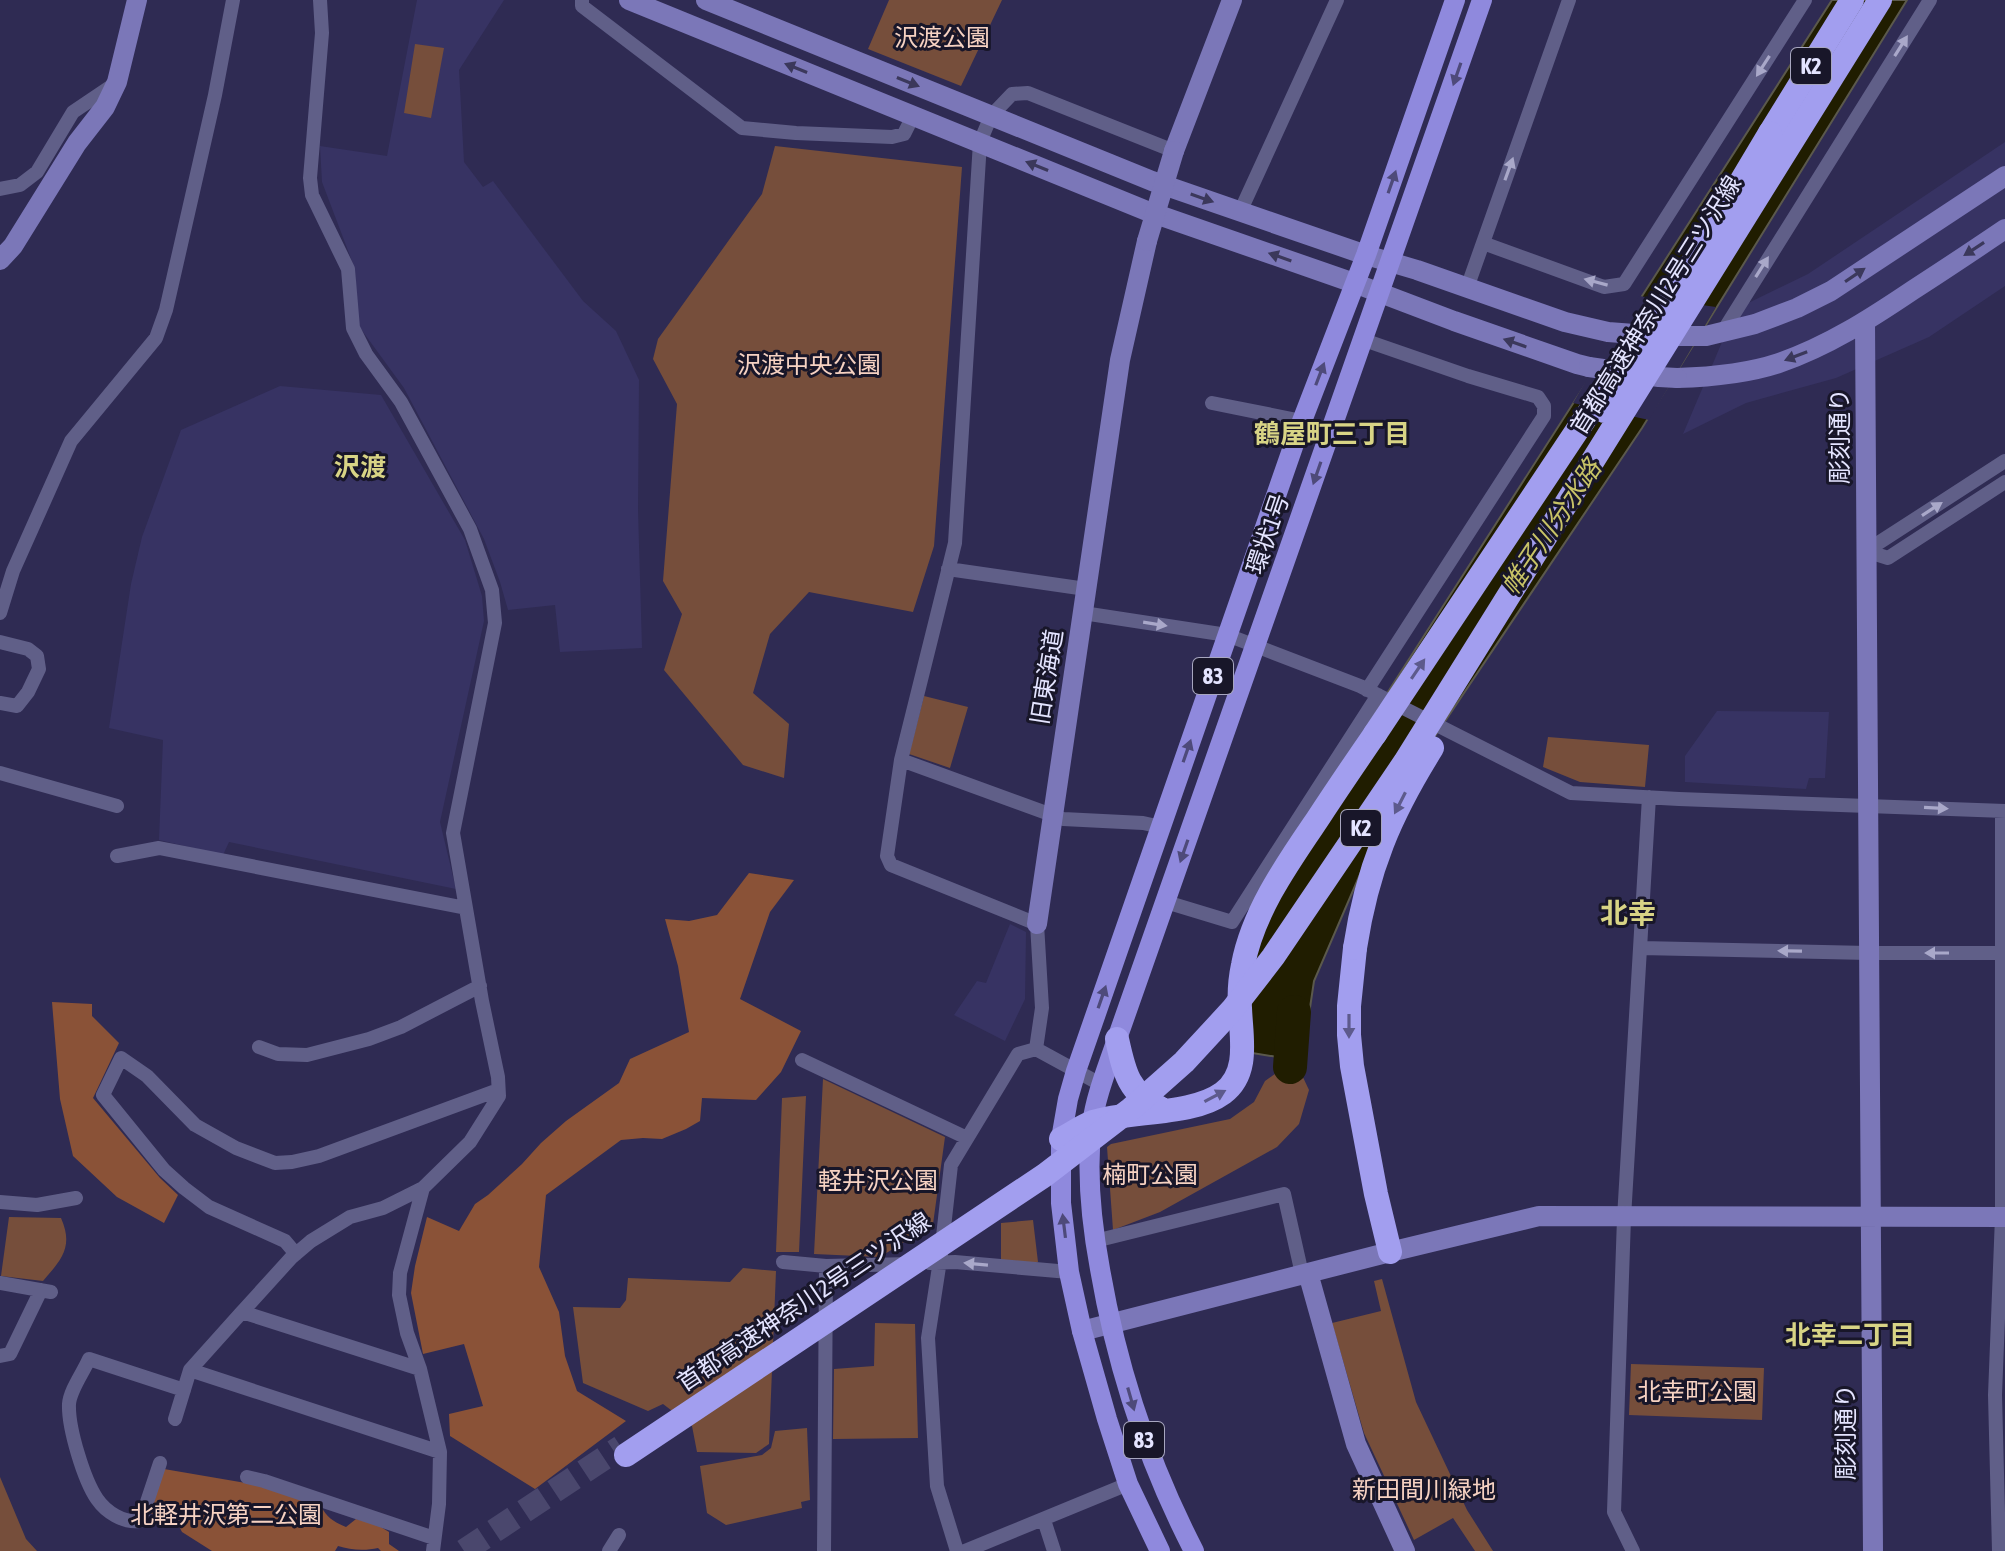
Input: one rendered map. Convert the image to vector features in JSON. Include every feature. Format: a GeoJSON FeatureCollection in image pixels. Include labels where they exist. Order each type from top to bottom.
{"type":"FeatureCollection","features":[{"type":"Feature","properties":{"kind":"highway","name":"首都高速神奈川2号三ツ沢線"},"geometry":{"type":"LineString","coordinates":[[1868,5],[1405,762],[1292,930],[1232,1010],[1158,1086],[1045,1175],[623,1451],[1040,1165],[1124,1101],[1176,1054],[1224,1003],[1284,924],[1395,757],[1770,133],[1868,5]]}},
{"type":"Feature","properties":{"kind":"highway"},"geometry":{"type":"LineString","coordinates":[[1390,1252],[1376,1194],[1349,1035],[1349,1006],[1359,920],[1380,846],[1404,796],[1807,142],[1868,5]]}},
{"type":"Feature","properties":{"kind":"highway"},"geometry":{"type":"LineString","coordinates":[[1061,1139],[1093,1122],[1213,1100],[1226,1091],[1234,1080],[1243,1054],[1242,969],[1253,932],[1292,857],[1641,334],[1770,133]]}},
{"type":"Feature","properties":{"kind":"highway"},"geometry":{"type":"LineString","coordinates":[[1117,1039],[1132,1086],[1139,1095],[1163,1110]]}},
{"type":"Feature","properties":{"kind":"main road","name":"環状1号"},"geometry":{"type":"LineString","coordinates":[[1076,1071],[1302,421],[1366,255],[1455,0]]}},
{"type":"Feature","properties":{"kind":"main road","name":"環状1号"},"geometry":{"type":"LineString","coordinates":[[1102,1085],[1482,0]]}},
{"type":"Feature","properties":{"kind":"main road","name":"83"},"geometry":{"type":"LineString","coordinates":[[1076,1071],[1061,1139],[1061,1203],[1069,1272],[1082,1331],[1128,1484],[1160,1551]]}},
{"type":"Feature","properties":{"kind":"main road","name":"83"},"geometry":{"type":"LineString","coordinates":[[1102,1085],[1093,1122],[1089,1180],[1095,1241],[1110,1324],[1141,1433],[1194,1551]]}},
{"type":"Feature","properties":{"kind":"street"},"geometry":{"type":"LineString","coordinates":[[0,260],[13,246],[77,143],[105,107],[117,82],[137,0]]}},
{"type":"Feature","properties":{"kind":"street"},"geometry":{"type":"LineString","coordinates":[[0,613],[13,571],[71,441],[156,338],[166,310],[233,0]]}},
{"type":"Feature","properties":{"kind":"street"},"geometry":{"type":"LineString","coordinates":[[175,1419],[190,1370],[296,1254],[350,1217],[383,1208],[423,1188],[470,1142],[499,1096],[453,833],[495,623],[492,590],[470,529],[401,402],[366,354],[353,328],[348,269],[312,195],[310,178],[322,33],[320,0]]}},
{"type":"Feature","properties":{"kind":"street"},"geometry":{"type":"LineString","coordinates":[[582,0],[582,6],[742,128],[892,137],[904,134],[913,116]]}},
{"type":"Feature","properties":{"kind":"street"},"geometry":{"type":"LineString","coordinates":[[629,0],[1147,211],[1589,367],[1677,378],[1712,377],[1777,364],[1865,322],[2005,229]]}},
{"type":"Feature","properties":{"kind":"street"},"geometry":{"type":"LineString","coordinates":[[706,0],[1152,181],[1565,322],[1608,332],[1660,336],[1714,334],[1755,324],[1797,308],[1831,291],[2005,176]]}},
{"type":"Feature","properties":{"kind":"street"},"geometry":{"type":"LineString","coordinates":[[1037,924],[891,865],[887,856],[901,760],[955,543],[980,142],[991,116],[1012,94],[1028,93],[1174,151],[1232,0]]}},
{"type":"Feature","properties":{"kind":"street"},"geometry":{"type":"LineString","coordinates":[[1240,212],[1337,0]]}},
{"type":"Feature","properties":{"kind":"street"},"geometry":{"type":"LineString","coordinates":[[1467,288],[1569,0]]}},
{"type":"Feature","properties":{"kind":"street"},"geometry":{"type":"LineString","coordinates":[[1483,243],[1604,287],[1624,284],[1805,0]]}},
{"type":"Feature","properties":{"kind":"street"},"geometry":{"type":"LineString","coordinates":[[1714,334],[1930,0]]}},
{"type":"Feature","properties":{"kind":"street"},"geometry":{"type":"LineString","coordinates":[[0,189],[20,185],[37,172],[73,112],[117,82]]}},
{"type":"Feature","properties":{"kind":"street","name":"旧東海道"},"geometry":{"type":"LineString","coordinates":[[1036,1049],[1042,1008],[1037,924],[1120,360],[1147,241],[1174,151]]}},
{"type":"Feature","properties":{"kind":"street","name":"彫刻通り"},"geometry":{"type":"LineString","coordinates":[[1865,322],[1873,1551]]}},
{"type":"Feature","properties":{"kind":"street"},"geometry":{"type":"LineString","coordinates":[[1166,902],[1232,922],[1377,695],[1544,416],[1544,406],[1538,397],[1364,340]]}},
{"type":"Feature","properties":{"kind":"street"},"geometry":{"type":"LineString","coordinates":[[1212,403],[1302,421]]}},
{"type":"Feature","properties":{"kind":"street"},"geometry":{"type":"LineString","coordinates":[[1866,551],[2005,461]]}},
{"type":"Feature","properties":{"kind":"street"},"geometry":{"type":"LineString","coordinates":[[1866,551],[1888,558],[2005,482]]}},
{"type":"Feature","properties":{"kind":"street"},"geometry":{"type":"LineString","coordinates":[[948,569],[1086,589]]}},
{"type":"Feature","properties":{"kind":"street"},"geometry":{"type":"LineString","coordinates":[[1083,613],[1227,635],[1377,695],[1571,793],[2003,811],[2004,1217],[1995,1395],[1999,1551]]}},
{"type":"Feature","properties":{"kind":"street"},"geometry":{"type":"LineString","coordinates":[[0,642],[28,649],[37,656],[39,669],[17,706],[0,703]]}},
{"type":"Feature","properties":{"kind":"street"},"geometry":{"type":"LineString","coordinates":[[901,760],[1063,819],[1143,823],[1161,827]]}},
{"type":"Feature","properties":{"kind":"street"},"geometry":{"type":"LineString","coordinates":[[0,773],[117,806]]}},
{"type":"Feature","properties":{"kind":"street"},"geometry":{"type":"LineString","coordinates":[[1633,1551],[1614,1512],[1624,1218],[1649,797]]}},
{"type":"Feature","properties":{"kind":"street"},"geometry":{"type":"LineString","coordinates":[[117,856],[159,848],[466,908]]}},
{"type":"Feature","properties":{"kind":"street"},"geometry":{"type":"LineString","coordinates":[[1641,948],[2004,953]]}},
{"type":"Feature","properties":{"kind":"street"},"geometry":{"type":"LineString","coordinates":[[259,1047],[278,1054],[307,1055],[369,1039],[401,1027],[480,986]]}},
{"type":"Feature","properties":{"kind":"street"},"geometry":{"type":"LineString","coordinates":[[957,1551],[937,1486],[928,1338],[951,1165],[1018,1054],[1036,1049],[1102,1085]]}},
{"type":"Feature","properties":{"kind":"street"},"geometry":{"type":"LineString","coordinates":[[296,1254],[285,1241],[209,1207],[164,1170],[103,1095],[121,1058],[147,1076],[195,1125],[236,1148],[275,1163],[319,1156],[498,1090]]}},
{"type":"Feature","properties":{"kind":"street"},"geometry":{"type":"LineString","coordinates":[[802,1060],[967,1138]]}},
{"type":"Feature","properties":{"kind":"street"},"geometry":{"type":"LineString","coordinates":[[247,1477],[434,1544],[440,1452],[399,1295],[400,1273],[423,1188]]}},
{"type":"Feature","properties":{"kind":"street"},"geometry":{"type":"LineString","coordinates":[[1095,1241],[1284,1194],[1356,1444],[1405,1551]]}},
{"type":"Feature","properties":{"kind":"street"},"geometry":{"type":"LineString","coordinates":[[0,1202],[37,1205],[76,1198]]}},
{"type":"Feature","properties":{"kind":"street"},"geometry":{"type":"LineString","coordinates":[[1082,1331],[1539,1216],[2004,1217]]}},
{"type":"Feature","properties":{"kind":"street"},"geometry":{"type":"LineString","coordinates":[[783,1262],[826,1266],[955,1262],[1069,1272]]}},
{"type":"Feature","properties":{"kind":"street"},"geometry":{"type":"LineString","coordinates":[[824,1551],[826,1266]]}},
{"type":"Feature","properties":{"kind":"street"},"geometry":{"type":"LineString","coordinates":[[0,1283],[46,1291],[10,1354],[0,1356]]}},
{"type":"Feature","properties":{"kind":"street"},"geometry":{"type":"LineString","coordinates":[[242,1312],[420,1369]]}},
{"type":"Feature","properties":{"kind":"street"},"geometry":{"type":"LineString","coordinates":[[160,1463],[139,1521],[130,1522],[116,1516],[98,1500],[87,1477],[77,1451],[69,1401],[89,1359],[184,1390]]}},
{"type":"Feature","properties":{"kind":"street"},"geometry":{"type":"LineString","coordinates":[[190,1370],[440,1452]]}},
{"type":"Feature","properties":{"kind":"street"},"geometry":{"type":"LineString","coordinates":[[965,1551],[1128,1484]]}},
{"type":"Feature","properties":{"kind":"street"},"geometry":{"type":"LineString","coordinates":[[1044,1520],[1054,1551]]}},
{"type":"Feature","properties":{"kind":"street"},"geometry":{"type":"LineString","coordinates":[[609,1551],[619,1535]]}},
{"type":"Feature","properties":{"kind":"shaded area"},"geometry":{"type":"Polygon","coordinates":[[[417,0],[504,0],[459,70],[464,162],[483,187],[493,181],[583,301],[616,331],[639,380],[638,510],[642,648],[560,652],[555,605],[508,610],[484,539],[404,388],[358,325],[355,269],[322,182],[320,146],[387,156],[417,0]]]}},
{"type":"Feature","properties":{"kind":"shaded area"},"geometry":{"type":"Polygon","coordinates":[[[2005,142],[2005,286],[1929,337],[1836,378],[1746,403],[1683,434],[1736,309],[1808,274],[2005,142]]]}},
{"type":"Feature","properties":{"kind":"shaded area"},"geometry":{"type":"Polygon","coordinates":[[[280,386],[381,395],[465,540],[482,596],[484,621],[440,822],[456,889],[229,842],[223,855],[159,840],[163,740],[109,728],[131,584],[142,537],[181,430],[280,386]]]}},
{"type":"Feature","properties":{"kind":"shaded area"},"geometry":{"type":"Polygon","coordinates":[[[1717,711],[1829,712],[1825,778],[1809,778],[1806,789],[1685,782],[1685,756],[1717,711]]]}},
{"type":"Feature","properties":{"kind":"shaded area"},"geometry":{"type":"Polygon","coordinates":[[[1010,924],[1026,932],[1025,999],[1005,1041],[954,1015],[977,981],[986,983],[1010,924]]]}},
{"type":"Feature","properties":{"kind":"green space","name":"沢渡公園"},"geometry":{"type":"Polygon","coordinates":[[[889,0],[1002,0],[961,86],[868,49],[889,0]]]}},
{"type":"Feature","properties":{"kind":"green space"},"geometry":{"type":"Polygon","coordinates":[[[415,44],[444,48],[431,118],[404,113],[415,44]]]}},
{"type":"Feature","properties":{"kind":"green space","name":"沢渡中央公園"},"geometry":{"type":"Polygon","coordinates":[[[775,146],[962,167],[934,546],[913,612],[809,592],[770,634],[753,693],[789,724],[784,778],[743,765],[664,670],[682,614],[663,581],[677,404],[653,359],[658,339],[762,194],[775,146]]]}},
{"type":"Feature","properties":{"kind":"green space"},"geometry":{"type":"Polygon","coordinates":[[[924,696],[968,707],[950,768],[909,754],[924,696]]]}},
{"type":"Feature","properties":{"kind":"green space"},"geometry":{"type":"Polygon","coordinates":[[[1548,737],[1649,745],[1645,787],[1580,782],[1543,767],[1548,737]]]}},
{"type":"Feature","properties":{"kind":"green space"},"geometry":{"type":"Polygon","coordinates":[[[749,873],[794,880],[770,912],[740,999],[801,1031],[781,1072],[756,1100],[702,1098],[700,1121],[662,1139],[621,1140],[546,1195],[539,1267],[559,1312],[565,1356],[577,1391],[626,1421],[535,1489],[450,1436],[449,1414],[483,1406],[464,1344],[423,1354],[411,1293],[427,1217],[459,1231],[475,1204],[566,1121],[619,1083],[630,1059],[689,1032],[678,966],[665,919],[689,921],[717,915],[749,873]]]}},
{"type":"Feature","properties":{"kind":"green space"},"geometry":{"type":"Polygon","coordinates":[[[52,1002],[92,1004],[92,1016],[119,1043],[93,1098],[178,1195],[164,1223],[117,1197],[73,1156],[60,1099],[52,1002]]]}},
{"type":"Feature","properties":{"kind":"green space","name":"楠町公園"},"geometry":{"type":"Polygon","coordinates":[[[1279,1071],[1301,1073],[1309,1090],[1299,1124],[1277,1147],[1160,1212],[1113,1230],[1107,1147],[1230,1119],[1254,1102],[1265,1081],[1279,1071]]]}},
{"type":"Feature","properties":{"kind":"green space","name":"軽井沢公園"},"geometry":{"type":"Polygon","coordinates":[[[823,1079],[945,1137],[933,1224],[880,1257],[814,1254],[823,1079]]]}},
{"type":"Feature","properties":{"kind":"green space"},"geometry":{"type":"Polygon","coordinates":[[[806,1096],[799,1252],[776,1252],[782,1098],[806,1096]]]}},
{"type":"Feature","properties":{"kind":"green space"},"geometry":{"type":"Polygon","coordinates":[[[9,1217],[61,1218],[66,1237],[64,1252],[43,1281],[1,1276],[9,1217]]]}},
{"type":"Feature","properties":{"kind":"green space"},"geometry":{"type":"Polygon","coordinates":[[[1033,1220],[1038,1262],[1001,1262],[1001,1223],[1033,1220]]]}},
{"type":"Feature","properties":{"kind":"green space"},"geometry":{"type":"Polygon","coordinates":[[[743,1268],[776,1271],[769,1444],[756,1453],[697,1452],[692,1426],[663,1404],[648,1411],[583,1383],[573,1307],[620,1308],[626,1300],[628,1278],[730,1282],[743,1268]]]}},
{"type":"Feature","properties":{"kind":"green space","name":"新田間川緑地"},"geometry":{"type":"Polygon","coordinates":[[[1382,1279],[1416,1402],[1467,1510],[1493,1551],[1475,1551],[1453,1518],[1414,1540],[1364,1433],[1332,1323],[1381,1311],[1374,1281],[1382,1279]]]}},
{"type":"Feature","properties":{"kind":"green space"},"geometry":{"type":"Polygon","coordinates":[[[875,1323],[915,1324],[918,1438],[833,1439],[834,1369],[874,1366],[875,1323]]]}},
{"type":"Feature","properties":{"kind":"green space","name":"北幸町公園"},"geometry":{"type":"Polygon","coordinates":[[[1631,1364],[1764,1368],[1762,1420],[1629,1415],[1631,1364]]]}},
{"type":"Feature","properties":{"kind":"green space"},"geometry":{"type":"Polygon","coordinates":[[[807,1428],[810,1500],[801,1502],[802,1508],[726,1525],[707,1513],[700,1466],[762,1455],[771,1448],[775,1431],[807,1428]]]}},
{"type":"Feature","properties":{"kind":"green space","name":"北軽井沢第二公園"},"geometry":{"type":"Polygon","coordinates":[[[164,1469],[263,1486],[321,1506],[331,1519],[346,1527],[356,1519],[376,1524],[389,1532],[389,1544],[399,1551],[338,1546],[335,1551],[212,1551],[182,1532],[179,1526],[150,1513],[164,1469]]]}},
{"type":"Feature","properties":{"kind":"green space"},"geometry":{"type":"Polygon","coordinates":[[[0,1477],[26,1539],[37,1551],[0,1551],[0,1477]]]}},
{"type":"Feature","properties":{"kind":"water"},"geometry":{"type":"Polygon","coordinates":[[[1832,0],[1907,0],[1642,428],[1392,800],[1314,981],[1302,1061],[1234,1050],[1250,907],[1832,0]]]}},
{"type":"Feature","properties":{"kind":"pier"},"geometry":{"type":"Polygon","coordinates":[[[1639,296],[1716,307],[1649,420],[1573,403],[1598,360],[1639,296]]]}},
{"type":"Feature","properties":{"kind":"waterway","name":"帷子川分水路"},"geometry":{"type":"LineString","coordinates":[[1290,1067],[1294,1012]]}},
{"type":"Feature","properties":{"kind":"tunnel"},"geometry":{"type":"LineString","coordinates":[[464,1551],[621,1447]]}},
{"type":"Feature","properties":{"kind":"district","name":"鶴屋町三丁目"},"geometry":{"type":"Point","coordinates":[1332,434]}},
{"type":"Feature","properties":{"kind":"district","name":"沢渡"},"geometry":{"type":"Point","coordinates":[360,467]}},
{"type":"Feature","properties":{"kind":"district","name":"北幸"},"geometry":{"type":"Point","coordinates":[1628,913]}},
{"type":"Feature","properties":{"kind":"district","name":"北幸二丁目"},"geometry":{"type":"Point","coordinates":[1850,1335]}}]}
